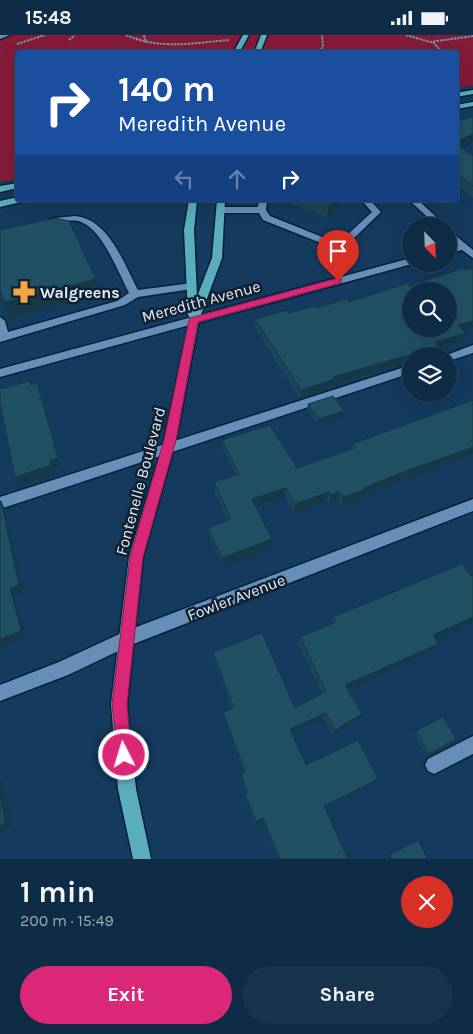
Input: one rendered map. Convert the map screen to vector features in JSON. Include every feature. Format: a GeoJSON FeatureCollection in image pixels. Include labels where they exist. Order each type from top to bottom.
{"type":"FeatureCollection","features":[{"type":"Feature","properties":{"kind":"main road"},"geometry":{"type":"LineString","coordinates":[[238,50],[246,35]]}},
{"type":"Feature","properties":{"kind":"main road"},"geometry":{"type":"LineString","coordinates":[[258,50],[264,35]]}},
{"type":"Feature","properties":{"kind":"main road"},"geometry":{"type":"LineString","coordinates":[[459,94],[473,92]]}},
{"type":"Feature","properties":{"kind":"main road"},"geometry":{"type":"LineString","coordinates":[[459,102],[473,99]]}},
{"type":"Feature","properties":{"kind":"main road"},"geometry":{"type":"LineString","coordinates":[[459,106],[473,104]]}},
{"type":"Feature","properties":{"kind":"main road"},"geometry":{"type":"LineString","coordinates":[[0,189],[15,186]]}},
{"type":"Feature","properties":{"kind":"main road"},"geometry":{"type":"LineString","coordinates":[[0,204],[15,201]]}},
{"type":"Feature","properties":{"kind":"main road","name":"Fontenelle Boulevard"},"geometry":{"type":"LineString","coordinates":[[194,202],[189,230],[194,320]]}},
{"type":"Feature","properties":{"kind":"main road","name":"Fontenelle Boulevard"},"geometry":{"type":"LineString","coordinates":[[142,859],[127,789],[119,704],[126,639],[136,557],[168,449],[194,320],[217,258],[221,205]]}},
{"type":"Feature","properties":{"kind":"street"},"geometry":{"type":"LineString","coordinates":[[0,37],[7,35]]}},
{"type":"Feature","properties":{"kind":"street"},"geometry":{"type":"LineString","coordinates":[[263,202],[262,210],[266,218],[326,242],[350,237],[377,212],[367,202]]}},
{"type":"Feature","properties":{"kind":"street"},"geometry":{"type":"LineString","coordinates":[[415,202],[432,217]]}},
{"type":"Feature","properties":{"kind":"street"},"geometry":{"type":"LineString","coordinates":[[221,205],[262,210]]}},
{"type":"Feature","properties":{"kind":"street"},"geometry":{"type":"LineString","coordinates":[[38,225],[66,218],[84,220],[95,227],[110,249],[134,294]]}},
{"type":"Feature","properties":{"kind":"street"},"geometry":{"type":"LineString","coordinates":[[458,241],[473,255]]}},
{"type":"Feature","properties":{"kind":"street"},"geometry":{"type":"LineString","coordinates":[[458,248],[464,246]]}},
{"type":"Feature","properties":{"kind":"street","name":"Meredith Avenue"},"geometry":{"type":"LineString","coordinates":[[0,373],[402,263]]}},
{"type":"Feature","properties":{"kind":"street"},"geometry":{"type":"LineString","coordinates":[[0,321],[2,337],[121,303],[134,294],[192,286]]}},
{"type":"Feature","properties":{"kind":"street"},"geometry":{"type":"LineString","coordinates":[[457,354],[473,349]]}},
{"type":"Feature","properties":{"kind":"street"},"geometry":{"type":"LineString","coordinates":[[0,503],[402,372]]}},
{"type":"Feature","properties":{"kind":"street","name":"Fowler Avenue"},"geometry":{"type":"LineString","coordinates":[[0,693],[62,669],[126,639],[473,505]]}},
{"type":"Feature","properties":{"kind":"street"},"geometry":{"type":"LineString","coordinates":[[434,765],[473,745]]}},
{"type":"Feature","properties":{"kind":"path"},"geometry":{"type":"LineString","coordinates":[[13,45],[45,35]]}},
{"type":"Feature","properties":{"kind":"path"},"geometry":{"type":"LineString","coordinates":[[70,40],[75,35]]}},
{"type":"Feature","properties":{"kind":"path"},"geometry":{"type":"LineString","coordinates":[[126,35],[146,43],[180,45],[234,40]]}},
{"type":"Feature","properties":{"kind":"path"},"geometry":{"type":"LineString","coordinates":[[144,35],[146,43]]}},
{"type":"Feature","properties":{"kind":"path"},"geometry":{"type":"LineString","coordinates":[[321,50],[323,45],[322,35]]}},
{"type":"Feature","properties":{"kind":"path"},"geometry":{"type":"LineString","coordinates":[[406,35],[418,40],[433,41],[473,36]]}},
{"type":"Feature","properties":{"kind":"path"},"geometry":{"type":"LineString","coordinates":[[433,41],[440,50]]}},
{"type":"Feature","properties":{"kind":"shaded area"},"geometry":{"type":"Polygon","coordinates":[[[0,35],[473,35],[473,85],[459,88],[459,50],[15,50],[15,179],[0,182],[0,35]]]}},
{"type":"Feature","properties":{"kind":"building"},"geometry":{"type":"Polygon","coordinates":[[[473,117],[473,134],[459,141],[459,120],[473,117]]]}},
{"type":"Feature","properties":{"kind":"building"},"geometry":{"type":"Polygon","coordinates":[[[459,145],[473,156],[473,186],[459,174],[459,145]]]}},
{"type":"Feature","properties":{"kind":"building","name":"Walgreens"},"geometry":{"type":"Polygon","coordinates":[[[55,218],[69,221],[96,279],[4,302],[0,290],[0,230],[55,218]]]}},
{"type":"Feature","properties":{"kind":"building"},"geometry":{"type":"Polygon","coordinates":[[[463,268],[466,270],[473,269],[473,321],[458,325],[465,333],[457,335],[457,282],[422,282],[448,273],[458,273],[458,270],[463,268]]]}},
{"type":"Feature","properties":{"kind":"building"},"geometry":{"type":"Polygon","coordinates":[[[402,285],[402,337],[452,337],[435,342],[439,346],[436,347],[402,347],[402,357],[333,377],[335,379],[301,390],[255,319],[287,310],[289,313],[315,306],[317,308],[346,299],[349,302],[402,285]]]}},
{"type":"Feature","properties":{"kind":"building"},"geometry":{"type":"Polygon","coordinates":[[[30,381],[31,385],[37,383],[58,458],[50,460],[51,465],[15,477],[0,403],[0,389],[30,381]]]}},
{"type":"Feature","properties":{"kind":"building"},"geometry":{"type":"Polygon","coordinates":[[[333,396],[344,411],[318,419],[308,404],[333,396]]]}},
{"type":"Feature","properties":{"kind":"building"},"geometry":{"type":"Polygon","coordinates":[[[473,400],[473,447],[406,471],[363,488],[364,490],[343,497],[339,492],[331,495],[329,492],[295,504],[286,488],[252,499],[272,539],[222,558],[208,528],[231,519],[214,482],[239,474],[222,440],[270,425],[297,468],[355,448],[352,444],[473,400]]]}},
{"type":"Feature","properties":{"kind":"building"},"geometry":{"type":"Polygon","coordinates":[[[0,501],[19,585],[10,588],[21,631],[0,639],[0,501]]]}},
{"type":"Feature","properties":{"kind":"building"},"geometry":{"type":"Polygon","coordinates":[[[462,564],[471,576],[473,575],[473,617],[433,635],[438,644],[345,685],[362,714],[335,730],[326,713],[290,729],[306,765],[358,740],[378,779],[324,806],[348,859],[280,859],[263,818],[256,821],[245,794],[248,792],[241,774],[245,771],[223,712],[234,708],[213,652],[262,633],[295,708],[326,691],[300,637],[336,622],[333,617],[462,564]]]}},
{"type":"Feature","properties":{"kind":"building"},"geometry":{"type":"Polygon","coordinates":[[[443,717],[456,739],[429,754],[416,731],[443,717]]]}},
{"type":"Feature","properties":{"kind":"building"},"geometry":{"type":"Polygon","coordinates":[[[0,792],[5,824],[0,826],[0,792]]]}},
{"type":"Feature","properties":{"kind":"building"},"geometry":{"type":"Polygon","coordinates":[[[418,840],[426,859],[391,859],[389,855],[418,840]]]}},
{"type":"Feature","properties":{"kind":"place","name":"Walgreens"},"geometry":{"type":"Point","coordinates":[24,292]}},
{"type":"Feature","properties":{"kind":"route"},"geometry":{"type":"LineString","coordinates":[[124,755],[119,704],[136,557],[170,440],[180,398],[194,320],[338,281]]}}]}
